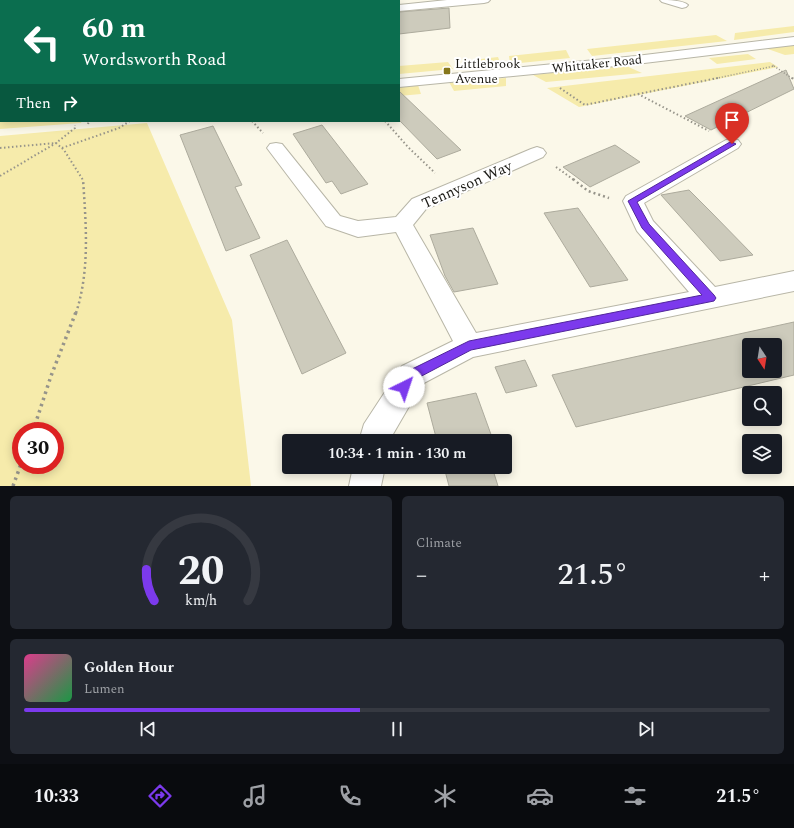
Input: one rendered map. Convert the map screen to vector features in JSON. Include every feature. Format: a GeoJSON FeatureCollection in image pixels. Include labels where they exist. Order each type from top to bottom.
{"type":"FeatureCollection","features":[{"type":"Feature","properties":{"kind":"street"},"geometry":{"type":"LineString","coordinates":[[400,8],[484,0]]}},
{"type":"Feature","properties":{"kind":"street"},"geometry":{"type":"LineString","coordinates":[[666,0],[682,5]]}},
{"type":"Feature","properties":{"kind":"street","name":"Whittaker Road"},"geometry":{"type":"LineString","coordinates":[[400,83],[636,60],[794,41]]}},
{"type":"Feature","properties":{"kind":"street"},"geometry":{"type":"LineString","coordinates":[[710,298],[646,226],[633,201],[732,144]]}},
{"type":"Feature","properties":{"kind":"street"},"geometry":{"type":"LineString","coordinates":[[276,148],[333,221],[358,228],[402,224],[469,346]]}},
{"type":"Feature","properties":{"kind":"street","name":"Tennyson Way"},"geometry":{"type":"LineString","coordinates":[[402,224],[419,204],[537,153]]}},
{"type":"Feature","properties":{"kind":"street"},"geometry":{"type":"LineString","coordinates":[[376,434],[412,375],[469,346],[794,281]]}},
{"type":"Feature","properties":{"kind":"street"},"geometry":{"type":"LineString","coordinates":[[365,486],[368,474]]}},
{"type":"Feature","properties":{"kind":"path"},"geometry":{"type":"LineString","coordinates":[[768,63],[794,79]]}},
{"type":"Feature","properties":{"kind":"path"},"geometry":{"type":"LineString","coordinates":[[560,88],[585,105],[774,66]]}},
{"type":"Feature","properties":{"kind":"path"},"geometry":{"type":"LineString","coordinates":[[638,94],[732,144]]}},
{"type":"Feature","properties":{"kind":"path"},"geometry":{"type":"LineString","coordinates":[[62,148],[119,128],[128,122]]}},
{"type":"Feature","properties":{"kind":"path"},"geometry":{"type":"LineString","coordinates":[[386,122],[408,147],[453,190]]}},
{"type":"Feature","properties":{"kind":"path"},"geometry":{"type":"LineString","coordinates":[[0,176],[56,143],[75,128],[76,125]]}},
{"type":"Feature","properties":{"kind":"path"},"geometry":{"type":"LineString","coordinates":[[0,148],[56,143],[62,148],[83,178],[87,242],[86,266],[81,297],[51,376],[36,422]]}},
{"type":"Feature","properties":{"kind":"path"},"geometry":{"type":"LineString","coordinates":[[537,153],[588,191]]}},
{"type":"Feature","properties":{"kind":"path"},"geometry":{"type":"LineString","coordinates":[[13,486],[17,474]]}},
{"type":"Feature","properties":{"kind":"shaded area"},"geometry":{"type":"Polygon","coordinates":[[[794,26],[794,32],[734,40],[735,33],[794,26]]]}},
{"type":"Feature","properties":{"kind":"shaded area"},"geometry":{"type":"Polygon","coordinates":[[[716,35],[727,41],[592,56],[587,49],[716,35]]]}},
{"type":"Feature","properties":{"kind":"shaded area"},"geometry":{"type":"Polygon","coordinates":[[[794,44],[794,54],[785,55],[765,48],[794,44]]]}},
{"type":"Feature","properties":{"kind":"shaded area"},"geometry":{"type":"Polygon","coordinates":[[[566,50],[570,58],[510,64],[509,56],[566,50]]]}},
{"type":"Feature","properties":{"kind":"shaded area"},"geometry":{"type":"Polygon","coordinates":[[[748,54],[756,59],[717,64],[709,58],[748,54]]]}},
{"type":"Feature","properties":{"kind":"shaded area"},"geometry":{"type":"Polygon","coordinates":[[[498,57],[501,65],[470,68],[464,61],[498,57]]]}},
{"type":"Feature","properties":{"kind":"shaded area"},"geometry":{"type":"Polygon","coordinates":[[[448,62],[453,69],[400,74],[400,66],[448,62]]]}},
{"type":"Feature","properties":{"kind":"shaded area"},"geometry":{"type":"Polygon","coordinates":[[[770,62],[778,67],[579,107],[547,88],[770,62]]]}},
{"type":"Feature","properties":{"kind":"shaded area"},"geometry":{"type":"Polygon","coordinates":[[[624,65],[642,73],[546,82],[533,75],[624,65]]]}},
{"type":"Feature","properties":{"kind":"shaded area"},"geometry":{"type":"Polygon","coordinates":[[[506,78],[506,86],[454,91],[449,82],[506,78]]]}},
{"type":"Feature","properties":{"kind":"shaded area"},"geometry":{"type":"Polygon","coordinates":[[[418,85],[421,94],[400,96],[400,87],[418,85]]]}},
{"type":"Feature","properties":{"kind":"shaded area"},"geometry":{"type":"Polygon","coordinates":[[[0,122],[82,122],[81,123],[0,129],[0,122]]]}},
{"type":"Feature","properties":{"kind":"shaded area"},"geometry":{"type":"Polygon","coordinates":[[[147,123],[232,320],[251,486],[0,486],[0,136],[147,123]]]}},
{"type":"Feature","properties":{"kind":"building"},"geometry":{"type":"Polygon","coordinates":[[[449,8],[450,28],[400,34],[400,12],[449,8]]]}},
{"type":"Feature","properties":{"kind":"building"},"geometry":{"type":"Polygon","coordinates":[[[786,70],[794,89],[711,130],[685,116],[786,70]]]}},
{"type":"Feature","properties":{"kind":"building"},"geometry":{"type":"Polygon","coordinates":[[[400,92],[461,150],[437,159],[400,121],[400,92]]]}},
{"type":"Feature","properties":{"kind":"building"},"geometry":{"type":"Polygon","coordinates":[[[322,125],[368,184],[341,194],[332,181],[326,183],[293,134],[322,125]]]}},
{"type":"Feature","properties":{"kind":"building"},"geometry":{"type":"Polygon","coordinates":[[[213,126],[242,185],[235,187],[260,238],[226,251],[180,135],[213,126]]]}},
{"type":"Feature","properties":{"kind":"building"},"geometry":{"type":"Polygon","coordinates":[[[615,145],[640,162],[590,187],[563,167],[615,145]]]}},
{"type":"Feature","properties":{"kind":"building"},"geometry":{"type":"Polygon","coordinates":[[[689,190],[753,255],[720,261],[661,195],[689,190]]]}},
{"type":"Feature","properties":{"kind":"building"},"geometry":{"type":"Polygon","coordinates":[[[578,208],[628,280],[590,287],[544,213],[578,208]]]}},
{"type":"Feature","properties":{"kind":"building"},"geometry":{"type":"Polygon","coordinates":[[[473,228],[498,284],[454,292],[445,276],[430,235],[473,228]]]}},
{"type":"Feature","properties":{"kind":"building"},"geometry":{"type":"Polygon","coordinates":[[[287,240],[346,353],[302,374],[250,255],[287,240]]]}},
{"type":"Feature","properties":{"kind":"building"},"geometry":{"type":"Polygon","coordinates":[[[794,322],[794,375],[782,378],[782,338],[742,338],[742,378],[781,378],[742,386],[742,387],[576,427],[552,375],[794,322]]]}},
{"type":"Feature","properties":{"kind":"building"},"geometry":{"type":"Polygon","coordinates":[[[525,360],[537,386],[506,393],[495,367],[525,360]]]}},
{"type":"Feature","properties":{"kind":"building"},"geometry":{"type":"Polygon","coordinates":[[[476,393],[491,434],[435,434],[427,403],[476,393]]]}},
{"type":"Feature","properties":{"kind":"building"},"geometry":{"type":"Polygon","coordinates":[[[446,474],[494,474],[498,486],[449,486],[446,474]]]}},
{"type":"Feature","properties":{"kind":"place","name":"Littlebrook Avenue"},"geometry":{"type":"Point","coordinates":[447,71]}},
{"type":"Feature","properties":{"kind":"route"},"geometry":{"type":"LineString","coordinates":[[404,387],[412,375],[469,346],[710,298],[646,226],[633,201],[732,144]]}}]}
